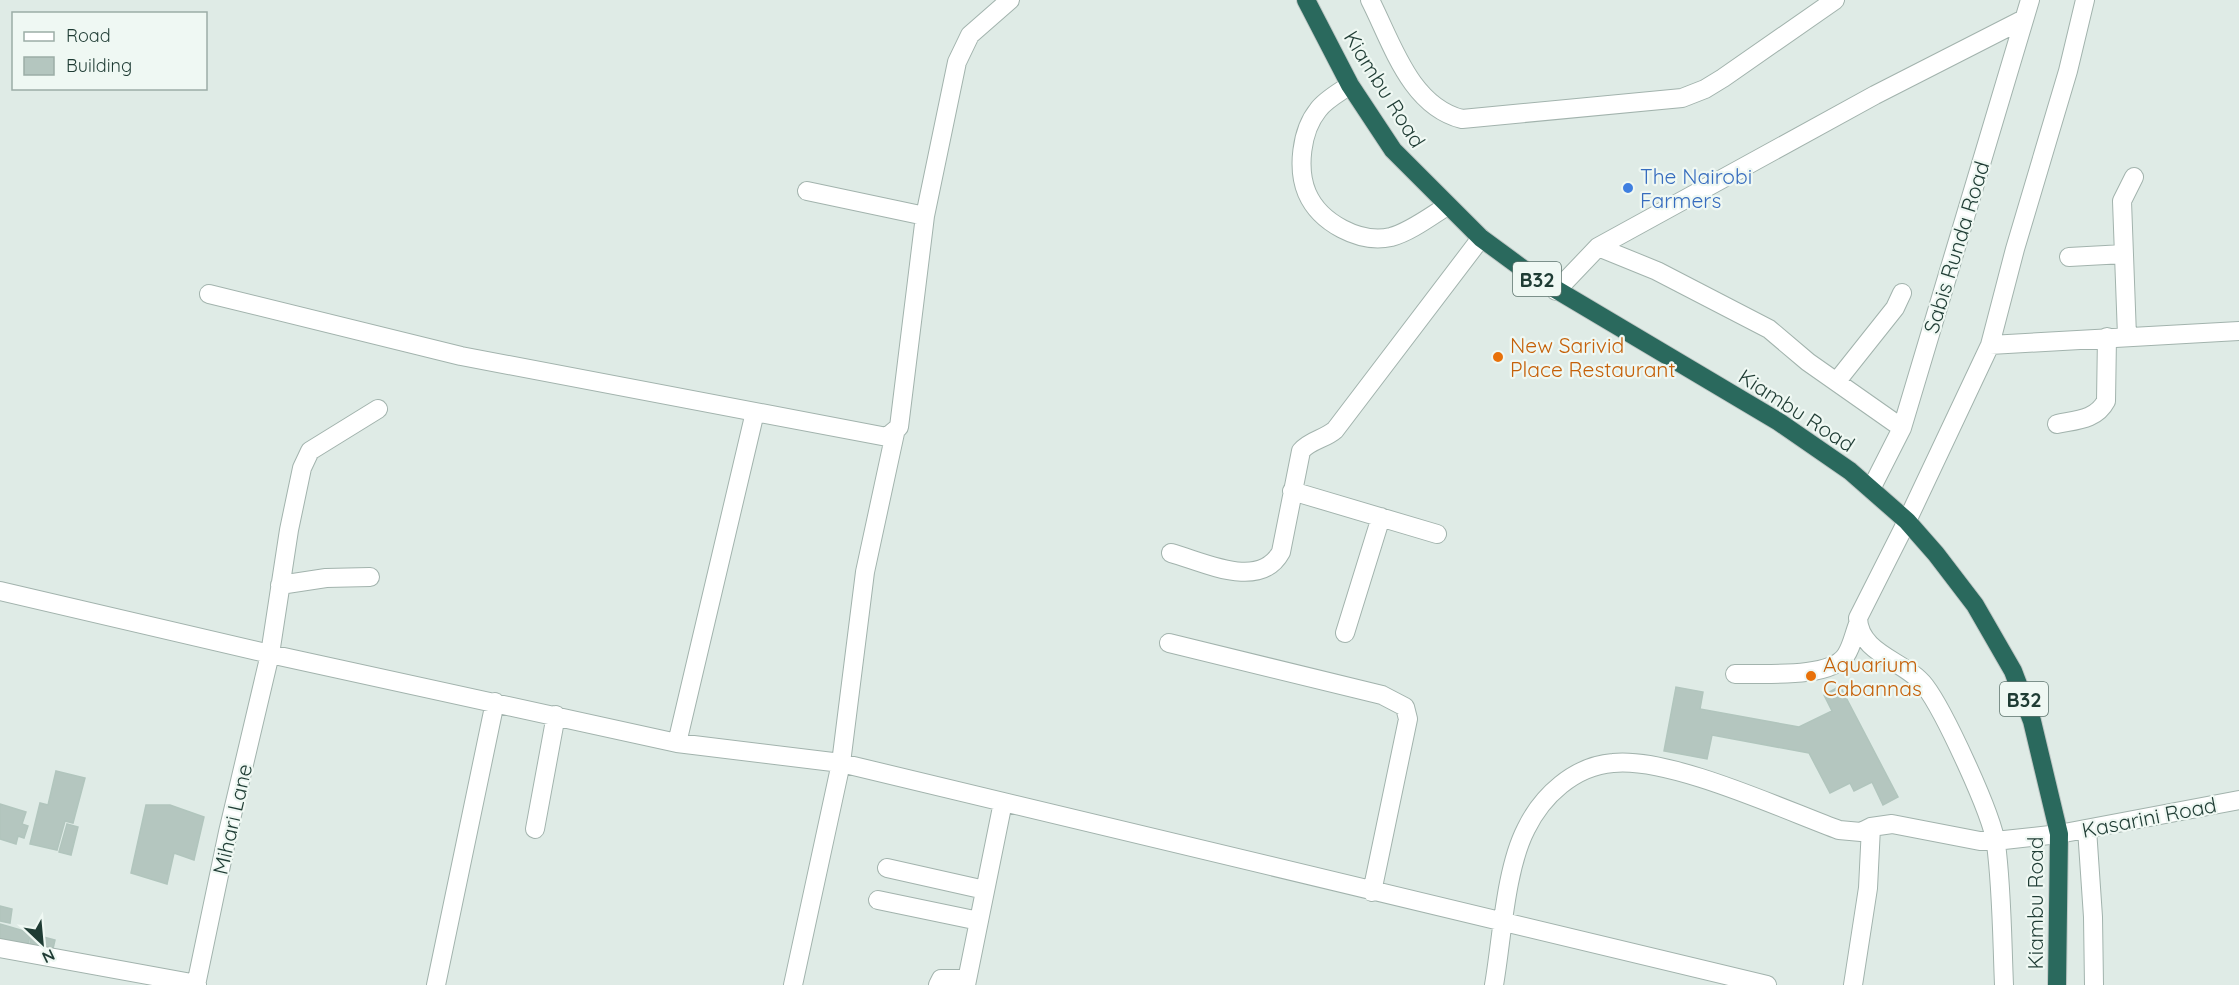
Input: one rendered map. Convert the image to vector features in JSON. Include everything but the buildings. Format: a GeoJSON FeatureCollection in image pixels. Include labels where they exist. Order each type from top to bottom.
{"type":"FeatureCollection","features":[{"type":"Feature","properties":{"kind":"highway","name":"Kiambu Road"},"geometry":{"type":"LineString","coordinates":[[1306,0],[1350,85],[1393,150],[1481,238],[1556,291],[1779,422],[1850,471],[1907,521],[1975,605],[2013,671],[2032,721],[2059,834],[2057,985]]}},
{"type":"Feature","properties":{"kind":"street"},"geometry":{"type":"LineString","coordinates":[[793,985],[841,763],[865,572],[895,433],[899,427],[925,216],[961,48],[970,35],[1010,0]]}},
{"type":"Feature","properties":{"kind":"street"},"geometry":{"type":"LineString","coordinates":[[1370,0],[1417,89],[1445,115],[1462,119],[1682,98],[1705,90],[1724,78],[1835,0]]}},
{"type":"Feature","properties":{"kind":"street","name":"Sabis Runda Road"},"geometry":{"type":"LineString","coordinates":[[1871,489],[1902,428],[2030,0]]}},
{"type":"Feature","properties":{"kind":"street"},"geometry":{"type":"LineString","coordinates":[[1735,674],[1819,670],[1835,666],[1846,656],[1858,624],[1858,618],[1907,521],[1990,345],[2015,249],[2068,71],[2085,0]]}},
{"type":"Feature","properties":{"kind":"street"},"geometry":{"type":"LineString","coordinates":[[1556,291],[1598,247],[1875,95],[2024,19]]}},
{"type":"Feature","properties":{"kind":"street"},"geometry":{"type":"LineString","coordinates":[[1350,85],[1318,110],[1305,135],[1301,162],[1307,194],[1325,217],[1344,230],[1366,238],[1392,237],[1448,206]]}},
{"type":"Feature","properties":{"kind":"street"},"geometry":{"type":"LineString","coordinates":[[2127,336],[2121,201],[2134,177]]}},
{"type":"Feature","properties":{"kind":"street"},"geometry":{"type":"LineString","coordinates":[[807,191],[925,216]]}},
{"type":"Feature","properties":{"kind":"street"},"geometry":{"type":"LineString","coordinates":[[1171,553],[1247,574],[1268,568],[1281,552],[1301,451],[1306,445],[1335,430],[1481,238]]}},
{"type":"Feature","properties":{"kind":"street"},"geometry":{"type":"LineString","coordinates":[[1598,247],[1657,272],[1768,330],[1808,363],[1902,428]]}},
{"type":"Feature","properties":{"kind":"street"},"geometry":{"type":"LineString","coordinates":[[2069,257],[2124,254]]}},
{"type":"Feature","properties":{"kind":"street"},"geometry":{"type":"LineString","coordinates":[[1837,381],[1895,308],[1902,293]]}},
{"type":"Feature","properties":{"kind":"street"},"geometry":{"type":"LineString","coordinates":[[209,294],[461,356],[887,437],[895,433]]}},
{"type":"Feature","properties":{"kind":"street"},"geometry":{"type":"LineString","coordinates":[[1990,345],[2239,331]]}},
{"type":"Feature","properties":{"kind":"street"},"geometry":{"type":"LineString","coordinates":[[2057,424],[2090,417],[2102,408],[2106,401],[2107,337]]}},
{"type":"Feature","properties":{"kind":"street","name":"Mihari Lane"},"geometry":{"type":"LineString","coordinates":[[196,984],[228,832],[270,654],[280,585],[302,468],[310,451],[378,409]]}},
{"type":"Feature","properties":{"kind":"street"},"geometry":{"type":"LineString","coordinates":[[677,742],[755,412]]}},
{"type":"Feature","properties":{"kind":"street"},"geometry":{"type":"LineString","coordinates":[[1292,491],[1437,534]]}},
{"type":"Feature","properties":{"kind":"street"},"geometry":{"type":"LineString","coordinates":[[1345,633],[1381,518]]}},
{"type":"Feature","properties":{"kind":"street"},"geometry":{"type":"LineString","coordinates":[[280,585],[326,578],[370,577]]}},
{"type":"Feature","properties":{"kind":"street"},"geometry":{"type":"LineString","coordinates":[[0,591],[270,654],[677,742],[841,763],[1764,985]]}},
{"type":"Feature","properties":{"kind":"street"},"geometry":{"type":"LineString","coordinates":[[1858,624],[1870,646],[1902,665],[1925,686],[1959,750],[1995,842],[2004,985]]}},
{"type":"Feature","properties":{"kind":"street"},"geometry":{"type":"LineString","coordinates":[[1169,643],[1382,695],[1405,707],[1408,719],[1372,892]]}},
{"type":"Feature","properties":{"kind":"street"},"geometry":{"type":"LineString","coordinates":[[436,985],[495,702]]}},
{"type":"Feature","properties":{"kind":"street"},"geometry":{"type":"LineString","coordinates":[[535,829],[556,716]]}},
{"type":"Feature","properties":{"kind":"street","name":"Kasarini Road"},"geometry":{"type":"LineString","coordinates":[[1494,985],[1504,924],[1505,899],[1525,830],[1547,795],[1569,779],[1612,762],[1652,764],[1839,830],[1861,832],[1870,827],[1892,824],[1980,842],[2059,834],[2239,800]]}},
{"type":"Feature","properties":{"kind":"street"},"geometry":{"type":"LineString","coordinates":[[938,985],[941,979],[947,977],[967,982],[1003,802]]}},
{"type":"Feature","properties":{"kind":"street"},"geometry":{"type":"LineString","coordinates":[[1853,985],[1868,888],[1870,827]]}},
{"type":"Feature","properties":{"kind":"street"},"geometry":{"type":"LineString","coordinates":[[2087,829],[2093,917],[2094,985]]}},
{"type":"Feature","properties":{"kind":"street"},"geometry":{"type":"LineString","coordinates":[[887,868],[985,890]]}},
{"type":"Feature","properties":{"kind":"street"},"geometry":{"type":"LineString","coordinates":[[878,900],[979,921]]}},
{"type":"Feature","properties":{"kind":"street"},"geometry":{"type":"LineString","coordinates":[[0,948],[196,984]]}},
{"type":"Feature","properties":{"kind":"place","name":"The Nairobi Farmers"},"geometry":{"type":"Point","coordinates":[1628,188]}},
{"type":"Feature","properties":{"kind":"place","name":"New Sarivid Place Restaurant"},"geometry":{"type":"Point","coordinates":[1498,357]}},
{"type":"Feature","properties":{"kind":"place","name":"Aquarium Cabannas"},"geometry":{"type":"Point","coordinates":[1811,676]}}]}
